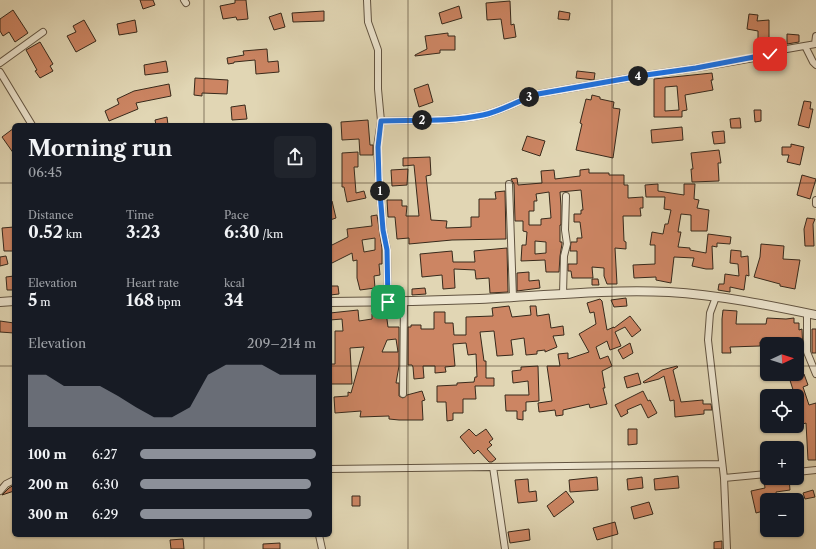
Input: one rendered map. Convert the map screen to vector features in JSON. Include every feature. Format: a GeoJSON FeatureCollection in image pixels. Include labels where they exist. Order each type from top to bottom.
{"type":"FeatureCollection","features":[{"type":"Feature","properties":{"kind":"street"},"geometry":{"type":"LineString","coordinates":[[367,0],[368,22],[378,50],[378,89],[381,121],[378,147],[378,174],[383,230],[387,250],[388,302]]}},
{"type":"Feature","properties":{"kind":"street"},"geometry":{"type":"LineString","coordinates":[[0,63],[43,32]]}},
{"type":"Feature","properties":{"kind":"street"},"geometry":{"type":"LineString","coordinates":[[381,121],[451,120],[482,115],[499,111],[538,94],[646,75],[711,66],[754,58],[781,50],[816,44],[816,36]]}},
{"type":"Feature","properties":{"kind":"street"},"geometry":{"type":"LineString","coordinates":[[805,46],[816,65]]}},
{"type":"Feature","properties":{"kind":"street"},"geometry":{"type":"LineString","coordinates":[[0,72],[31,123]]}},
{"type":"Feature","properties":{"kind":"street"},"geometry":{"type":"LineString","coordinates":[[509,184],[513,297]]}},
{"type":"Feature","properties":{"kind":"street"},"geometry":{"type":"LineString","coordinates":[[563,294],[564,256],[567,244],[565,230],[566,196]]}},
{"type":"Feature","properties":{"kind":"street"},"geometry":{"type":"LineString","coordinates":[[332,302],[388,302],[621,291],[671,292],[716,297],[816,315]]}},
{"type":"Feature","properties":{"kind":"street"},"geometry":{"type":"LineString","coordinates":[[716,297],[710,313],[708,340],[724,478],[727,549]]}},
{"type":"Feature","properties":{"kind":"street"},"geometry":{"type":"LineString","coordinates":[[0,302],[12,301]]}},
{"type":"Feature","properties":{"kind":"street"},"geometry":{"type":"LineString","coordinates":[[404,301],[404,394]]}},
{"type":"Feature","properties":{"kind":"street"},"geometry":{"type":"LineString","coordinates":[[807,313],[807,352],[816,374]]}},
{"type":"Feature","properties":{"kind":"street"},"geometry":{"type":"LineString","coordinates":[[332,469],[722,464]]}},
{"type":"Feature","properties":{"kind":"street"},"geometry":{"type":"LineString","coordinates":[[493,467],[505,549]]}},
{"type":"Feature","properties":{"kind":"street"},"geometry":{"type":"LineString","coordinates":[[804,471],[816,470]]}},
{"type":"Feature","properties":{"kind":"street"},"geometry":{"type":"LineString","coordinates":[[724,478],[760,475]]}},
{"type":"Feature","properties":{"kind":"street"},"geometry":{"type":"LineString","coordinates":[[0,491],[6,484],[12,481]]}},
{"type":"Feature","properties":{"kind":"street"},"geometry":{"type":"LineString","coordinates":[[319,537],[322,549]]}},
{"type":"Feature","properties":{"kind":"building"},"geometry":{"type":"Polygon","coordinates":[[[140,0],[153,0],[155,5],[143,9],[140,0]]]}},
{"type":"Feature","properties":{"kind":"building"},"geometry":{"type":"Polygon","coordinates":[[[235,0],[246,0],[248,19],[237,20],[236,17],[223,19],[220,6],[235,3],[235,0]]]}},
{"type":"Feature","properties":{"kind":"building"},"geometry":{"type":"Polygon","coordinates":[[[510,1],[511,25],[514,24],[516,37],[504,39],[501,19],[487,20],[486,3],[510,1]]]}},
{"type":"Feature","properties":{"kind":"building"},"geometry":{"type":"Polygon","coordinates":[[[459,6],[462,18],[442,24],[439,13],[459,6]]]}},
{"type":"Feature","properties":{"kind":"building"},"geometry":{"type":"Polygon","coordinates":[[[13,10],[28,33],[15,42],[9,32],[3,36],[0,31],[0,19],[13,10]]]}},
{"type":"Feature","properties":{"kind":"building"},"geometry":{"type":"Polygon","coordinates":[[[324,11],[324,21],[293,22],[292,13],[324,11]]]}},
{"type":"Feature","properties":{"kind":"building"},"geometry":{"type":"Polygon","coordinates":[[[559,11],[570,13],[569,20],[558,19],[559,11]]]}},
{"type":"Feature","properties":{"kind":"building"},"geometry":{"type":"Polygon","coordinates":[[[281,13],[285,27],[274,30],[269,17],[281,13]]]}},
{"type":"Feature","properties":{"kind":"building"},"geometry":{"type":"Polygon","coordinates":[[[749,14],[758,15],[757,21],[769,20],[769,48],[758,48],[758,31],[747,29],[749,14]]]}},
{"type":"Feature","properties":{"kind":"building"},"geometry":{"type":"Polygon","coordinates":[[[84,20],[96,41],[76,52],[67,36],[76,32],[73,26],[84,20]]]}},
{"type":"Feature","properties":{"kind":"building"},"geometry":{"type":"Polygon","coordinates":[[[135,20],[137,32],[119,35],[117,24],[135,20]]]}},
{"type":"Feature","properties":{"kind":"building"},"geometry":{"type":"Polygon","coordinates":[[[448,33],[448,36],[455,36],[455,50],[440,50],[440,53],[415,56],[427,49],[425,36],[448,33]]]}},
{"type":"Feature","properties":{"kind":"building"},"geometry":{"type":"Polygon","coordinates":[[[787,34],[799,35],[799,42],[787,44],[787,34]]]}},
{"type":"Feature","properties":{"kind":"building"},"geometry":{"type":"Polygon","coordinates":[[[40,42],[53,64],[50,66],[53,71],[40,78],[35,71],[37,70],[26,50],[40,42]]]}},
{"type":"Feature","properties":{"kind":"building"},"geometry":{"type":"Polygon","coordinates":[[[267,49],[268,62],[278,61],[279,72],[256,74],[255,60],[228,64],[227,58],[244,55],[243,51],[267,49]]]}},
{"type":"Feature","properties":{"kind":"building"},"geometry":{"type":"Polygon","coordinates":[[[166,61],[168,72],[145,75],[144,65],[166,61]]]}},
{"type":"Feature","properties":{"kind":"building"},"geometry":{"type":"Polygon","coordinates":[[[577,71],[595,73],[594,80],[576,78],[577,71]]]}},
{"type":"Feature","properties":{"kind":"building"},"geometry":{"type":"Polygon","coordinates":[[[712,73],[713,80],[711,80],[713,90],[685,95],[687,110],[682,111],[682,117],[654,117],[654,79],[712,73]],[[677,86],[665,87],[665,111],[679,110],[677,86]]]}},
{"type":"Feature","properties":{"kind":"building"},"geometry":{"type":"Polygon","coordinates":[[[195,78],[228,80],[227,94],[202,93],[202,96],[194,95],[195,78]]]}},
{"type":"Feature","properties":{"kind":"building"},"geometry":{"type":"Polygon","coordinates":[[[169,84],[171,96],[136,103],[138,109],[109,121],[105,111],[119,104],[117,99],[134,91],[169,84]]]}},
{"type":"Feature","properties":{"kind":"building"},"geometry":{"type":"Polygon","coordinates":[[[428,84],[433,102],[419,107],[414,89],[428,84]]]}},
{"type":"Feature","properties":{"kind":"building"},"geometry":{"type":"Polygon","coordinates":[[[592,95],[600,97],[600,99],[614,102],[613,108],[620,109],[613,158],[576,150],[582,124],[580,123],[586,99],[591,100],[592,95]]]}},
{"type":"Feature","properties":{"kind":"building"},"geometry":{"type":"Polygon","coordinates":[[[804,101],[811,102],[810,109],[813,109],[809,128],[798,125],[804,101]]]}},
{"type":"Feature","properties":{"kind":"building"},"geometry":{"type":"Polygon","coordinates":[[[245,105],[247,119],[232,120],[231,107],[245,105]]]}},
{"type":"Feature","properties":{"kind":"building"},"geometry":{"type":"Polygon","coordinates":[[[754,110],[761,110],[761,121],[755,122],[754,110]]]}},
{"type":"Feature","properties":{"kind":"building"},"geometry":{"type":"Polygon","coordinates":[[[167,117],[168,123],[156,123],[155,120],[167,117]]]}},
{"type":"Feature","properties":{"kind":"building"},"geometry":{"type":"Polygon","coordinates":[[[740,118],[741,128],[731,128],[730,119],[740,118]]]}},
{"type":"Feature","properties":{"kind":"building"},"geometry":{"type":"Polygon","coordinates":[[[368,120],[370,145],[373,145],[373,155],[360,155],[359,139],[342,140],[341,122],[368,120]]]}},
{"type":"Feature","properties":{"kind":"building"},"geometry":{"type":"Polygon","coordinates":[[[682,127],[683,140],[652,143],[651,130],[682,127]]]}},
{"type":"Feature","properties":{"kind":"building"},"geometry":{"type":"Polygon","coordinates":[[[12,130],[12,151],[2,137],[12,130]]]}},
{"type":"Feature","properties":{"kind":"building"},"geometry":{"type":"Polygon","coordinates":[[[724,131],[725,143],[714,144],[712,132],[724,131]]]}},
{"type":"Feature","properties":{"kind":"building"},"geometry":{"type":"Polygon","coordinates":[[[527,136],[545,141],[540,156],[522,150],[527,136]]]}},
{"type":"Feature","properties":{"kind":"building"},"geometry":{"type":"Polygon","coordinates":[[[791,144],[804,147],[800,165],[787,162],[789,155],[782,155],[782,147],[791,147],[791,144]]]}},
{"type":"Feature","properties":{"kind":"building"},"geometry":{"type":"Polygon","coordinates":[[[719,150],[721,163],[718,163],[719,181],[692,182],[691,169],[693,169],[691,153],[719,150]]]}},
{"type":"Feature","properties":{"kind":"building"},"geometry":{"type":"Polygon","coordinates":[[[358,152],[358,167],[354,167],[356,193],[364,191],[366,198],[347,202],[344,187],[342,187],[342,153],[358,152]]]}},
{"type":"Feature","properties":{"kind":"building"},"geometry":{"type":"Polygon","coordinates":[[[430,157],[431,175],[426,176],[431,220],[447,221],[446,228],[471,227],[471,217],[479,217],[479,199],[496,199],[495,192],[505,191],[506,239],[452,240],[409,244],[409,238],[397,239],[395,217],[388,217],[387,200],[402,200],[402,206],[407,206],[406,216],[419,216],[414,165],[403,166],[403,158],[430,157]]]}},
{"type":"Feature","properties":{"kind":"building"},"geometry":{"type":"Polygon","coordinates":[[[408,169],[407,185],[392,186],[391,170],[408,169]]]}},
{"type":"Feature","properties":{"kind":"building"},"geometry":{"type":"Polygon","coordinates":[[[589,169],[589,173],[624,175],[624,185],[628,185],[628,198],[643,197],[643,208],[640,208],[641,216],[623,216],[624,241],[626,242],[626,249],[615,248],[617,284],[607,284],[604,276],[604,268],[592,267],[593,278],[572,278],[571,271],[568,271],[568,264],[577,264],[577,251],[570,251],[571,242],[577,242],[577,238],[582,238],[580,222],[574,222],[574,214],[581,214],[581,210],[583,210],[581,190],[560,192],[560,242],[562,242],[562,244],[559,272],[546,272],[545,260],[521,261],[522,245],[526,245],[527,232],[523,231],[523,221],[515,221],[514,184],[511,179],[517,178],[518,185],[542,183],[541,171],[554,170],[555,179],[580,176],[580,170],[589,169]],[[549,192],[536,194],[537,201],[534,201],[534,211],[529,211],[529,225],[541,225],[541,219],[551,218],[549,192]],[[535,241],[535,254],[546,253],[546,242],[535,241]]]}},
{"type":"Feature","properties":{"kind":"building"},"geometry":{"type":"Polygon","coordinates":[[[802,175],[816,179],[810,199],[797,195],[802,175]]]}},
{"type":"Feature","properties":{"kind":"building"},"geometry":{"type":"Polygon","coordinates":[[[658,184],[658,191],[684,195],[684,184],[695,184],[694,199],[699,200],[697,208],[709,210],[707,231],[691,231],[691,215],[681,214],[678,232],[681,232],[678,247],[690,248],[690,250],[706,253],[708,234],[731,237],[730,244],[717,243],[717,247],[712,246],[713,269],[692,266],[694,258],[674,257],[671,283],[656,280],[656,277],[634,278],[633,265],[655,264],[655,245],[650,245],[652,232],[663,234],[665,224],[668,224],[671,210],[664,209],[665,197],[646,197],[645,185],[658,184]]]}},
{"type":"Feature","properties":{"kind":"building"},"geometry":{"type":"Polygon","coordinates":[[[332,201],[336,218],[332,219],[332,201]]]}},
{"type":"Feature","properties":{"kind":"building"},"geometry":{"type":"Polygon","coordinates":[[[377,215],[382,248],[382,264],[379,264],[380,275],[374,276],[375,288],[360,290],[357,278],[357,260],[353,261],[352,253],[332,263],[332,245],[348,237],[347,229],[372,226],[371,216],[377,215]],[[375,238],[362,240],[364,252],[375,250],[375,238]]]}},
{"type":"Feature","properties":{"kind":"building"},"geometry":{"type":"Polygon","coordinates":[[[807,218],[815,219],[813,224],[814,246],[805,246],[804,229],[807,218]]]}},
{"type":"Feature","properties":{"kind":"building"},"geometry":{"type":"Polygon","coordinates":[[[12,227],[12,251],[4,251],[2,228],[12,227]]]}},
{"type":"Feature","properties":{"kind":"building"},"geometry":{"type":"Polygon","coordinates":[[[761,244],[784,246],[783,259],[800,260],[795,289],[780,286],[780,284],[754,277],[760,257],[761,244]]]}},
{"type":"Feature","properties":{"kind":"building"},"geometry":{"type":"Polygon","coordinates":[[[507,248],[508,292],[490,293],[489,278],[476,279],[475,270],[454,269],[455,288],[443,289],[442,275],[422,277],[420,254],[452,251],[453,262],[475,262],[474,251],[507,248]]]}},
{"type":"Feature","properties":{"kind":"building"},"geometry":{"type":"Polygon","coordinates":[[[731,250],[741,251],[741,257],[748,256],[749,276],[746,275],[744,290],[730,287],[730,292],[718,290],[719,284],[724,284],[725,274],[739,276],[738,264],[730,263],[731,250]]]}},
{"type":"Feature","properties":{"kind":"building"},"geometry":{"type":"Polygon","coordinates":[[[6,256],[8,264],[0,266],[0,257],[6,256]]]}},
{"type":"Feature","properties":{"kind":"building"},"geometry":{"type":"Polygon","coordinates":[[[529,272],[529,281],[539,280],[540,288],[517,291],[517,273],[529,272]]]}},
{"type":"Feature","properties":{"kind":"building"},"geometry":{"type":"Polygon","coordinates":[[[12,276],[12,290],[7,290],[6,277],[12,276]]]}},
{"type":"Feature","properties":{"kind":"building"},"geometry":{"type":"Polygon","coordinates":[[[592,279],[598,279],[599,285],[592,285],[592,279]]]}},
{"type":"Feature","properties":{"kind":"building"},"geometry":{"type":"Polygon","coordinates":[[[332,286],[338,286],[339,294],[332,295],[332,286]]]}},
{"type":"Feature","properties":{"kind":"building"},"geometry":{"type":"Polygon","coordinates":[[[425,288],[426,294],[412,295],[412,289],[425,288]]]}},
{"type":"Feature","properties":{"kind":"building"},"geometry":{"type":"Polygon","coordinates":[[[376,289],[383,289],[383,295],[376,295],[376,289]]]}},
{"type":"Feature","properties":{"kind":"building"},"geometry":{"type":"Polygon","coordinates":[[[626,298],[627,306],[614,307],[611,300],[626,298]]]}},
{"type":"Feature","properties":{"kind":"building"},"geometry":{"type":"Polygon","coordinates":[[[600,299],[602,301],[607,330],[614,328],[630,316],[641,330],[632,337],[625,327],[615,332],[621,346],[610,350],[607,341],[596,347],[600,359],[608,356],[612,366],[602,371],[605,388],[603,388],[607,404],[590,408],[589,404],[563,410],[563,415],[556,416],[555,410],[539,412],[538,403],[552,401],[547,366],[560,366],[558,354],[568,353],[568,359],[589,352],[579,334],[596,324],[594,312],[590,313],[587,303],[600,299]]]}},
{"type":"Feature","properties":{"kind":"building"},"geometry":{"type":"Polygon","coordinates":[[[509,306],[512,317],[531,315],[530,306],[536,306],[537,316],[549,314],[551,328],[563,326],[564,335],[553,336],[557,347],[545,352],[545,350],[537,351],[537,354],[526,355],[524,338],[511,340],[513,355],[497,356],[494,331],[480,332],[484,361],[486,361],[486,378],[494,378],[494,386],[475,386],[476,399],[463,399],[463,413],[453,413],[453,420],[447,421],[446,402],[437,402],[437,386],[474,382],[475,377],[477,377],[476,354],[468,355],[466,343],[453,344],[455,366],[445,367],[446,372],[435,373],[435,366],[423,366],[424,378],[414,379],[413,367],[412,365],[408,365],[408,327],[411,327],[411,325],[421,325],[421,329],[434,329],[434,312],[445,312],[445,323],[453,323],[454,335],[466,335],[466,317],[493,316],[492,308],[509,306]]]}},
{"type":"Feature","properties":{"kind":"building"},"geometry":{"type":"Polygon","coordinates":[[[358,310],[359,321],[372,319],[372,314],[386,312],[388,327],[399,327],[399,366],[396,383],[399,383],[399,396],[403,398],[407,395],[422,391],[425,400],[422,401],[423,420],[389,419],[389,416],[360,417],[361,411],[335,413],[334,397],[348,396],[348,392],[351,393],[364,347],[350,348],[352,384],[332,384],[332,364],[335,364],[335,331],[343,331],[342,319],[332,320],[332,313],[358,310]],[[396,339],[387,340],[382,352],[398,352],[396,339]]]}},
{"type":"Feature","properties":{"kind":"building"},"geometry":{"type":"Polygon","coordinates":[[[723,310],[737,311],[736,324],[766,324],[767,318],[794,318],[794,323],[799,323],[799,330],[802,329],[802,337],[760,337],[760,346],[730,347],[731,353],[722,353],[723,310]]]}},
{"type":"Feature","properties":{"kind":"building"},"geometry":{"type":"Polygon","coordinates":[[[0,321],[12,323],[12,333],[0,332],[0,321]]]}},
{"type":"Feature","properties":{"kind":"building"},"geometry":{"type":"Polygon","coordinates":[[[812,329],[816,329],[816,353],[812,353],[812,329]]]}},
{"type":"Feature","properties":{"kind":"building"},"geometry":{"type":"Polygon","coordinates":[[[630,343],[633,353],[623,359],[618,350],[630,343]]]}},
{"type":"Feature","properties":{"kind":"building"},"geometry":{"type":"Polygon","coordinates":[[[538,366],[539,401],[526,402],[526,411],[523,411],[523,420],[517,419],[517,411],[506,411],[505,395],[529,395],[528,381],[513,383],[512,371],[521,370],[521,367],[538,366]]]}},
{"type":"Feature","properties":{"kind":"building"},"geometry":{"type":"Polygon","coordinates":[[[678,367],[673,370],[681,402],[703,400],[703,404],[711,404],[712,410],[704,410],[704,414],[675,417],[674,400],[670,401],[664,376],[659,379],[643,382],[662,370],[678,367]]]}},
{"type":"Feature","properties":{"kind":"building"},"geometry":{"type":"Polygon","coordinates":[[[638,373],[641,384],[627,388],[624,377],[638,373]]]}},
{"type":"Feature","properties":{"kind":"building"},"geometry":{"type":"Polygon","coordinates":[[[804,374],[808,385],[803,387],[804,389],[793,389],[790,381],[804,381],[804,374]]]}},
{"type":"Feature","properties":{"kind":"building"},"geometry":{"type":"Polygon","coordinates":[[[804,390],[809,405],[816,403],[816,460],[808,460],[806,423],[804,424],[804,390]]]}},
{"type":"Feature","properties":{"kind":"building"},"geometry":{"type":"Polygon","coordinates":[[[643,391],[657,413],[648,418],[641,404],[627,410],[628,413],[621,417],[615,405],[643,391]]]}},
{"type":"Feature","properties":{"kind":"building"},"geometry":{"type":"Polygon","coordinates":[[[469,429],[476,436],[486,429],[493,439],[489,442],[492,445],[487,449],[496,459],[489,462],[478,450],[474,454],[460,437],[469,429]]]}},
{"type":"Feature","properties":{"kind":"building"},"geometry":{"type":"Polygon","coordinates":[[[628,429],[637,429],[637,444],[628,445],[628,429]]]}},
{"type":"Feature","properties":{"kind":"building"},"geometry":{"type":"Polygon","coordinates":[[[678,476],[679,488],[655,490],[654,479],[678,476]]]}},
{"type":"Feature","properties":{"kind":"building"},"geometry":{"type":"Polygon","coordinates":[[[597,477],[598,490],[570,492],[569,480],[597,477]]]}},
{"type":"Feature","properties":{"kind":"building"},"geometry":{"type":"Polygon","coordinates":[[[642,477],[643,488],[628,490],[627,479],[642,477]]]}},
{"type":"Feature","properties":{"kind":"building"},"geometry":{"type":"Polygon","coordinates":[[[528,479],[529,492],[536,491],[537,501],[518,503],[515,480],[528,479]]]}},
{"type":"Feature","properties":{"kind":"building"},"geometry":{"type":"Polygon","coordinates":[[[765,485],[790,485],[790,490],[776,493],[760,493],[760,512],[756,513],[751,491],[765,488],[765,485]]]}},
{"type":"Feature","properties":{"kind":"building"},"geometry":{"type":"Polygon","coordinates":[[[12,486],[12,492],[2,495],[12,486]]]}},
{"type":"Feature","properties":{"kind":"building"},"geometry":{"type":"Polygon","coordinates":[[[813,490],[815,497],[805,499],[803,493],[813,490]]]}},
{"type":"Feature","properties":{"kind":"building"},"geometry":{"type":"Polygon","coordinates":[[[566,491],[574,502],[554,517],[547,506],[566,491]]]}},
{"type":"Feature","properties":{"kind":"building"},"geometry":{"type":"Polygon","coordinates":[[[352,496],[360,496],[360,506],[352,506],[352,496]]]}},
{"type":"Feature","properties":{"kind":"building"},"geometry":{"type":"Polygon","coordinates":[[[649,502],[653,514],[634,519],[631,507],[649,502]]]}},
{"type":"Feature","properties":{"kind":"building"},"geometry":{"type":"Polygon","coordinates":[[[615,522],[618,534],[597,540],[593,528],[615,522]]]}},
{"type":"Feature","properties":{"kind":"building"},"geometry":{"type":"Polygon","coordinates":[[[529,529],[530,540],[510,543],[508,532],[529,529]]]}},
{"type":"Feature","properties":{"kind":"building"},"geometry":{"type":"Polygon","coordinates":[[[183,539],[184,549],[171,549],[170,540],[183,539]]]}},
{"type":"Feature","properties":{"kind":"building"},"geometry":{"type":"Polygon","coordinates":[[[722,541],[722,549],[714,549],[714,542],[722,541]]]}},
{"type":"Feature","properties":{"kind":"building"},"geometry":{"type":"Polygon","coordinates":[[[280,543],[280,549],[263,549],[263,544],[280,543]]]}},
{"type":"Feature","properties":{"kind":"route"},"geometry":{"type":"LineString","coordinates":[[388,302],[387,250],[383,230],[379,180],[378,147],[381,121],[451,120],[482,115],[499,111],[509,105],[538,94],[646,75],[696,68],[770,54]]}}]}
